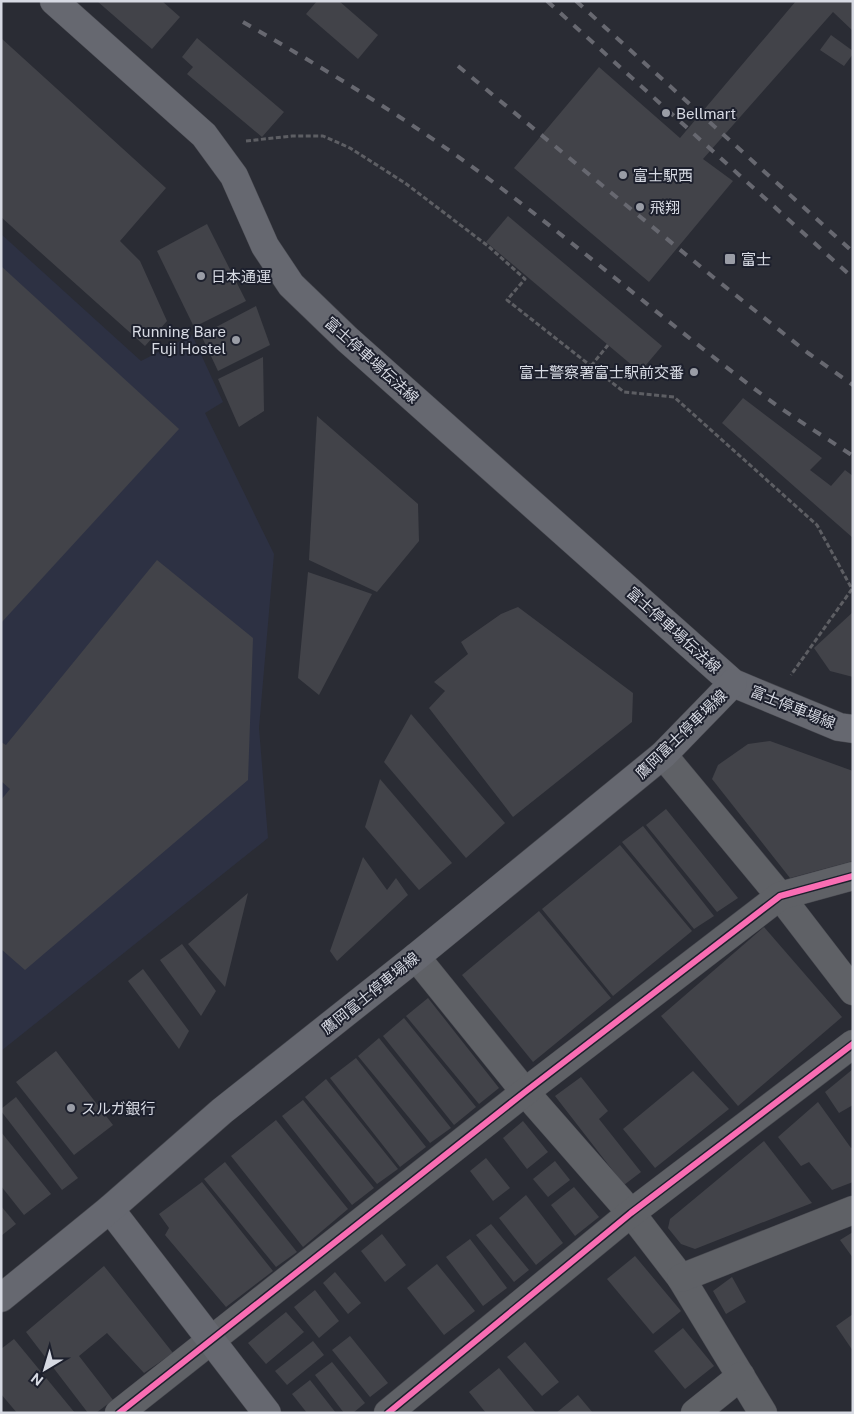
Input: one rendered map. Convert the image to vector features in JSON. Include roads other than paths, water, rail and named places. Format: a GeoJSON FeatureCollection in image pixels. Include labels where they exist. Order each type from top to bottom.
{"type":"FeatureCollection","features":[{"type":"Feature","properties":{"kind":"main road","name":"富士停車場伝法線"},"geometry":{"type":"LineString","coordinates":[[54,1],[204,135],[234,176],[265,246],[291,285],[347,339],[734,683]]}},
{"type":"Feature","properties":{"kind":"main road","name":"富士停車場線"},"geometry":{"type":"LineString","coordinates":[[734,683],[839,727],[853,729]]}},
{"type":"Feature","properties":{"kind":"main road","name":"鷹岡富士停車場線"},"geometry":{"type":"LineString","coordinates":[[1,1298],[110,1209],[222,1111],[416,957],[663,754],[734,683]]}},
{"type":"Feature","properties":{"kind":"main road"},"geometry":{"type":"LineString","coordinates":[[110,1209],[267,1413]]}},
{"type":"Feature","properties":{"kind":"street"},"geometry":{"type":"LineString","coordinates":[[663,754],[780,896],[853,991]]}},
{"type":"Feature","properties":{"kind":"street"},"geometry":{"type":"LineString","coordinates":[[119,1413],[210,1339],[525,1092],[780,896],[853,876]]}},
{"type":"Feature","properties":{"kind":"street"},"geometry":{"type":"LineString","coordinates":[[416,957],[525,1092],[631,1212],[681,1278],[763,1413]]}},
{"type":"Feature","properties":{"kind":"street"},"geometry":{"type":"LineString","coordinates":[[388,1413],[631,1212],[853,1044]]}},
{"type":"Feature","properties":{"kind":"street"},"geometry":{"type":"LineString","coordinates":[[681,1278],[853,1210]]}},
{"type":"Feature","properties":{"kind":"street"},"geometry":{"type":"LineString","coordinates":[[694,1413],[741,1376]]}},
{"type":"Feature","properties":{"kind":"railway"},"geometry":{"type":"LineString","coordinates":[[547,1],[853,278]]}},
{"type":"Feature","properties":{"kind":"railway"},"geometry":{"type":"LineString","coordinates":[[576,1],[853,252]]}},
{"type":"Feature","properties":{"kind":"railway"},"geometry":{"type":"LineString","coordinates":[[243,22],[375,101],[470,165],[535,214],[768,399],[853,456]]}},
{"type":"Feature","properties":{"kind":"railway"},"geometry":{"type":"LineString","coordinates":[[458,66],[713,277],[808,353],[853,385]]}},
{"type":"Feature","properties":{"kind":"place","name":"Bellmart"},"geometry":{"type":"Point","coordinates":[666,113]}},
{"type":"Feature","properties":{"kind":"place","name":"富士駅西"},"geometry":{"type":"Point","coordinates":[623,175]}},
{"type":"Feature","properties":{"kind":"place","name":"飛翔"},"geometry":{"type":"Point","coordinates":[640,207]}},
{"type":"Feature","properties":{"kind":"place","name":"富士"},"geometry":{"type":"Point","coordinates":[730,259]}},
{"type":"Feature","properties":{"kind":"place","name":"日本通運"},"geometry":{"type":"Point","coordinates":[201,276]}},
{"type":"Feature","properties":{"kind":"place","name":"Running Bare Fuji Hostel"},"geometry":{"type":"Point","coordinates":[236,340]}},
{"type":"Feature","properties":{"kind":"place","name":"富士警察署富士駅前交番"},"geometry":{"type":"Point","coordinates":[694,372]}},
{"type":"Feature","properties":{"kind":"place","name":"スルガ銀行"},"geometry":{"type":"Point","coordinates":[71,1108]}}]}
